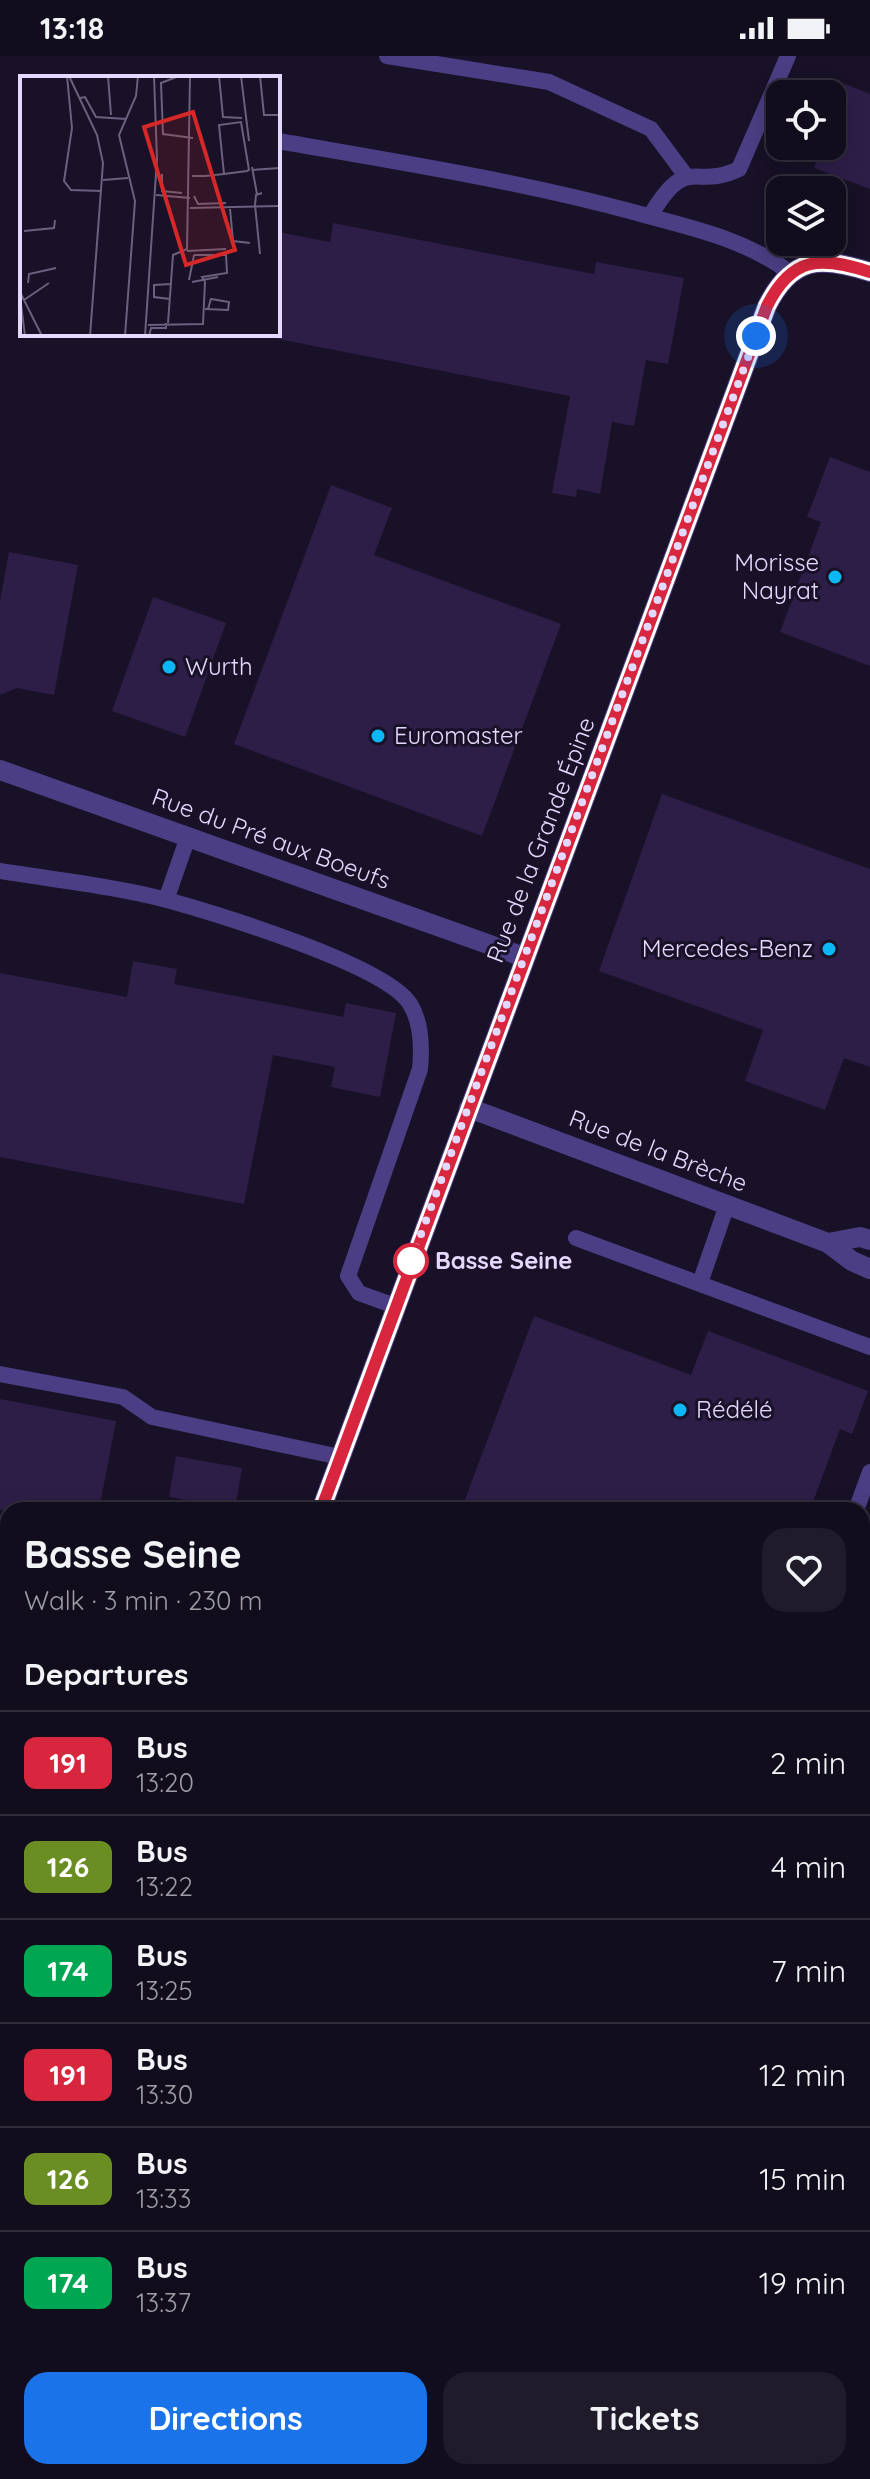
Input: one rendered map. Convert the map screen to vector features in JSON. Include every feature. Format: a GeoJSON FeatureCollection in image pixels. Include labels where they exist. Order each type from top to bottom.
{"type":"FeatureCollection","features":[{"type":"Feature","properties":{"kind":"street"},"geometry":{"type":"LineString","coordinates":[[789,272],[821,262],[844,264],[870,272]]}},
{"type":"Feature","properties":{"kind":"street","name":"Rue de la Grande Épine"},"geometry":{"type":"LineString","coordinates":[[324,1502],[767,306],[789,272]]}},
{"type":"Feature","properties":{"kind":"street","name":"Rue du Pré aux Boeufs"},"geometry":{"type":"LineString","coordinates":[[0,770],[524,957]]}},
{"type":"Feature","properties":{"kind":"street","name":"Rue de la Brèche"},"geometry":{"type":"LineString","coordinates":[[469,1108],[828,1243],[852,1261],[870,1269]]}},
{"type":"Feature","properties":{"kind":"street","name":"Rue de la Brèche"},"geometry":{"type":"LineString","coordinates":[[828,1243],[860,1237],[870,1240]]}},
{"type":"Feature","properties":{"kind":"lane"},"geometry":{"type":"LineString","coordinates":[[387,56],[549,82],[651,129],[686,176]]}},
{"type":"Feature","properties":{"kind":"lane"},"geometry":{"type":"LineString","coordinates":[[650,216],[668,189],[686,176],[723,175],[739,169],[788,56]]}},
{"type":"Feature","properties":{"kind":"lane"},"geometry":{"type":"LineString","coordinates":[[280,141],[549,189],[739,243],[789,272]]}},
{"type":"Feature","properties":{"kind":"lane"},"geometry":{"type":"LineString","coordinates":[[166,900],[188,837]]}},
{"type":"Feature","properties":{"kind":"lane"},"geometry":{"type":"LineString","coordinates":[[0,871],[166,900],[353,963],[395,987],[410,1004],[422,1048],[420,1069],[348,1276],[359,1293],[395,1306]]}},
{"type":"Feature","properties":{"kind":"lane"},"geometry":{"type":"LineString","coordinates":[[700,1283],[727,1205]]}},
{"type":"Feature","properties":{"kind":"lane"},"geometry":{"type":"LineString","coordinates":[[576,1238],[870,1347]]}},
{"type":"Feature","properties":{"kind":"lane"},"geometry":{"type":"LineString","coordinates":[[0,1374],[123,1397],[152,1417],[340,1457]]}},
{"type":"Feature","properties":{"kind":"lane"},"geometry":{"type":"LineString","coordinates":[[859,1502],[870,1472]]}},
{"type":"Feature","properties":{"kind":"building"},"geometry":{"type":"Polygon","coordinates":[[[846,84],[870,94],[870,189],[846,180],[846,176],[835,176],[814,168],[817,160],[846,160],[846,84]]]}},
{"type":"Feature","properties":{"kind":"building"},"geometry":{"type":"Polygon","coordinates":[[[333,223],[594,274],[596,262],[684,278],[668,364],[646,360],[634,426],[612,422],[600,494],[577,489],[576,497],[552,493],[570,396],[278,339],[280,232],[330,242],[333,223]]]}},
{"type":"Feature","properties":{"kind":"building","name":"Morisse Nayrat"},"geometry":{"type":"Polygon","coordinates":[[[830,457],[870,472],[870,666],[780,632],[821,522],[807,517],[830,457]]]}},
{"type":"Feature","properties":{"kind":"building"},"geometry":{"type":"Polygon","coordinates":[[[331,485],[392,508],[374,555],[561,624],[482,836],[234,744],[331,485]]]}},
{"type":"Feature","properties":{"kind":"building"},"geometry":{"type":"Polygon","coordinates":[[[9,552],[78,565],[54,695],[17,688],[0,695],[0,601],[9,552]]]}},
{"type":"Feature","properties":{"kind":"building","name":"Wurth"},"geometry":{"type":"Polygon","coordinates":[[[153,597],[226,623],[185,737],[112,711],[153,597]]]}},
{"type":"Feature","properties":{"kind":"building"},"geometry":{"type":"Polygon","coordinates":[[[662,794],[870,869],[870,1067],[844,1058],[825,1110],[745,1081],[763,1030],[599,971],[662,794]]]}},
{"type":"Feature","properties":{"kind":"building"},"geometry":{"type":"Polygon","coordinates":[[[133,961],[177,969],[174,984],[343,1017],[346,1003],[396,1013],[380,1097],[331,1087],[335,1067],[273,1055],[244,1204],[0,1157],[0,973],[127,997],[133,961]]]}},
{"type":"Feature","properties":{"kind":"building","name":"Rédélé"},"geometry":{"type":"Polygon","coordinates":[[[534,1316],[691,1375],[708,1331],[868,1391],[852,1434],[840,1429],[813,1502],[464,1502],[534,1316]]]}},
{"type":"Feature","properties":{"kind":"building"},"geometry":{"type":"Polygon","coordinates":[[[0,1399],[116,1421],[101,1502],[0,1502],[0,1399]]]}},
{"type":"Feature","properties":{"kind":"building"},"geometry":{"type":"Polygon","coordinates":[[[176,1456],[242,1468],[236,1502],[196,1502],[169,1497],[176,1456]]]}},
{"type":"Feature","properties":{"kind":"bus line","name":"191"},"geometry":{"type":"LineString","coordinates":[[324,1502],[431,1206],[767,306],[778,284],[789,272],[805,265],[821,262],[844,264],[870,272]]}},
{"type":"Feature","properties":{"kind":"place","name":"Morisse Nayrat"},"geometry":{"type":"Point","coordinates":[835,577]}},
{"type":"Feature","properties":{"kind":"place","name":"Wurth"},"geometry":{"type":"Point","coordinates":[169,667]}},
{"type":"Feature","properties":{"kind":"place","name":"Euromaster"},"geometry":{"type":"Point","coordinates":[378,736]}},
{"type":"Feature","properties":{"kind":"place","name":"Mercedes-Benz"},"geometry":{"type":"Point","coordinates":[829,949]}},
{"type":"Feature","properties":{"kind":"place","name":"Basse Seine"},"geometry":{"type":"Point","coordinates":[411,1261]}},
{"type":"Feature","properties":{"kind":"place","name":"Rédélé"},"geometry":{"type":"Point","coordinates":[680,1410]}},
{"type":"Feature","properties":{"kind":"route"},"geometry":{"type":"LineString","coordinates":[[411,1261],[756,336]]}}]}
